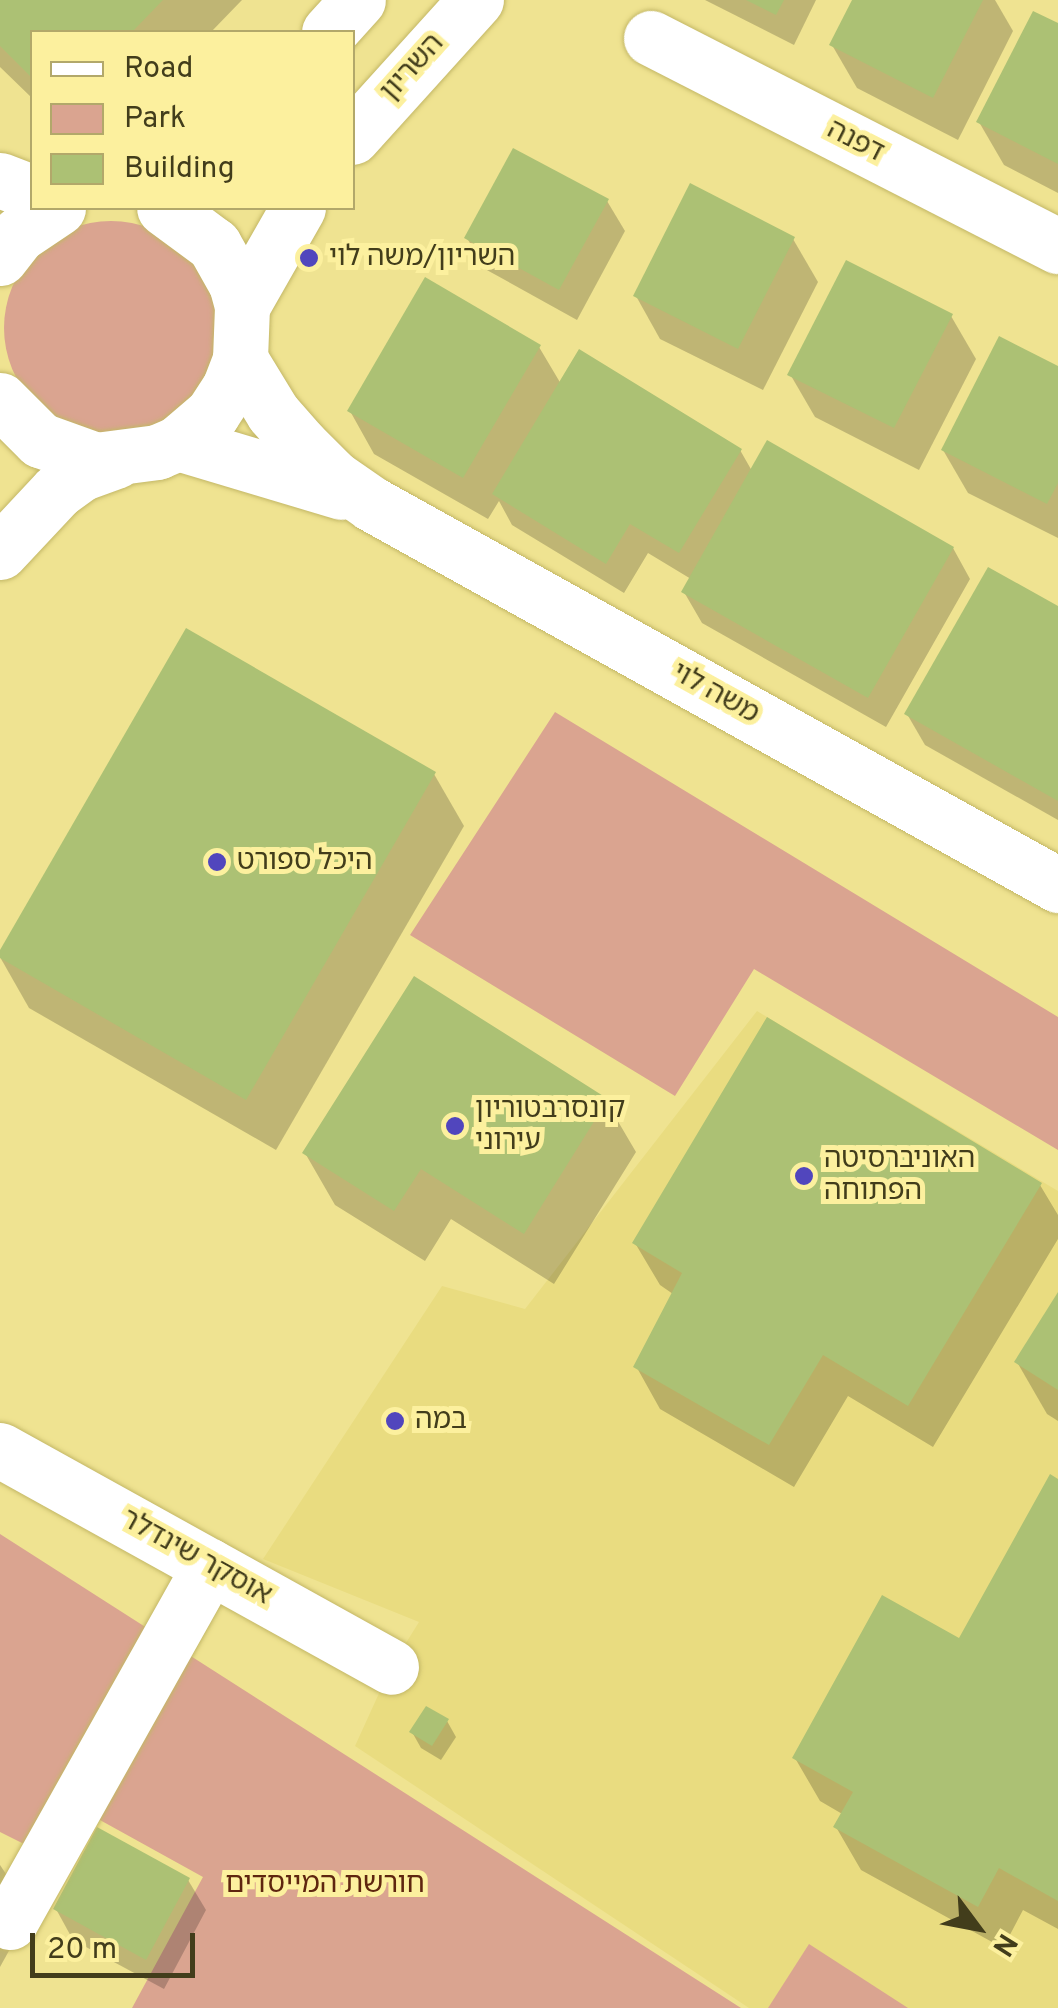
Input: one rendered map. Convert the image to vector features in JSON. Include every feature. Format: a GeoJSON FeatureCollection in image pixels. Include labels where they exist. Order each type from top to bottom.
{"type":"FeatureCollection","features":[{"type":"Feature","properties":{"kind":"street"},"geometry":{"type":"LineString","coordinates":[[330,30],[358,0]]}},
{"type":"Feature","properties":{"kind":"street","name":"השריון"},"geometry":{"type":"LineString","coordinates":[[355,135],[476,0]]}},
{"type":"Feature","properties":{"kind":"street","name":"דפנה"},"geometry":{"type":"LineString","coordinates":[[652,38],[1058,246]]}},
{"type":"Feature","properties":{"kind":"street"},"geometry":{"type":"LineString","coordinates":[[0,180],[30,191]]}},
{"type":"Feature","properties":{"kind":"street"},"geometry":{"type":"LineString","coordinates":[[0,258],[19,234],[55,210]]}},
{"type":"Feature","properties":{"kind":"street"},"geometry":{"type":"LineString","coordinates":[[0,552],[56,491],[80,474],[178,442],[212,414],[229,388],[240,360],[242,306],[236,284],[214,244],[167,210]]}},
{"type":"Feature","properties":{"kind":"street"},"geometry":{"type":"LineString","coordinates":[[242,306],[297,210]]}},
{"type":"Feature","properties":{"kind":"street","name":"משה לוי"},"geometry":{"type":"LineString","coordinates":[[240,360],[273,414],[301,445],[333,477],[372,504],[1058,885]]}},
{"type":"Feature","properties":{"kind":"street"},"geometry":{"type":"LineString","coordinates":[[0,400],[24,428],[58,450],[116,461]]}},
{"type":"Feature","properties":{"kind":"street","name":"משה לוי"},"geometry":{"type":"LineString","coordinates":[[178,442],[260,464],[372,504]]}},
{"type":"Feature","properties":{"kind":"street","name":"אוסקר שינדלר"},"geometry":{"type":"LineString","coordinates":[[0,1450],[391,1667]]}},
{"type":"Feature","properties":{"kind":"street"},"geometry":{"type":"LineString","coordinates":[[10,1922],[210,1566]]}},
{"type":"Feature","properties":{"kind":"shaded area"},"geometry":{"type":"Polygon","coordinates":[[[757,1011],[1058,1191],[1058,2008],[749,2008],[355,1746],[391,1667],[419,1622],[263,1559],[442,1286],[525,1309],[757,1011]]]}},
{"type":"Feature","properties":{"kind":"green space"},"geometry":{"type":"Polygon","coordinates":[[[111,221],[152,229],[187,252],[210,287],[218,328],[210,369],[187,404],[152,427],[111,435],[70,427],[35,404],[12,369],[4,328],[12,287],[35,252],[70,229],[111,221]]]}},
{"type":"Feature","properties":{"kind":"green space"},"geometry":{"type":"Polygon","coordinates":[[[555,712],[1058,1017],[1058,1150],[754,969],[675,1096],[410,935],[555,712]]]}},
{"type":"Feature","properties":{"kind":"green space","name":"חורשת המייסדים"},"geometry":{"type":"Polygon","coordinates":[[[0,1534],[741,2008],[132,2008],[203,1877],[71,1804],[44,1854],[0,1832],[0,1534]]]}},
{"type":"Feature","properties":{"kind":"green space"},"geometry":{"type":"Polygon","coordinates":[[[809,1944],[908,2008],[768,2008],[809,1944]]]}},
{"type":"Feature","properties":{"kind":"building"},"geometry":{"type":"Polygon","coordinates":[[[0,0],[163,0],[134,30],[30,30],[30,76],[0,46],[0,0]]]}},
{"type":"Feature","properties":{"kind":"building"},"geometry":{"type":"Polygon","coordinates":[[[746,0],[784,0],[776,15],[746,0]]]}},
{"type":"Feature","properties":{"kind":"building"},"geometry":{"type":"Polygon","coordinates":[[[852,0],[983,0],[933,98],[829,45],[852,0]]]}},
{"type":"Feature","properties":{"kind":"building"},"geometry":{"type":"Polygon","coordinates":[[[1033,11],[1058,23],[1058,164],[976,122],[1033,11]]]}},
{"type":"Feature","properties":{"kind":"building"},"geometry":{"type":"Polygon","coordinates":[[[513,148],[609,199],[559,290],[464,238],[513,148]]]}},
{"type":"Feature","properties":{"kind":"building"},"geometry":{"type":"Polygon","coordinates":[[[690,183],[795,237],[738,349],[633,296],[690,183]]]}},
{"type":"Feature","properties":{"kind":"building"},"geometry":{"type":"Polygon","coordinates":[[[846,260],[953,314],[894,428],[787,375],[846,260]]]}},
{"type":"Feature","properties":{"kind":"building"},"geometry":{"type":"Polygon","coordinates":[[[425,277],[541,345],[463,478],[347,411],[425,277]]]}},
{"type":"Feature","properties":{"kind":"building"},"geometry":{"type":"Polygon","coordinates":[[[999,336],[1058,366],[1058,483],[1047,504],[941,450],[999,336]]]}},
{"type":"Feature","properties":{"kind":"building"},"geometry":{"type":"Polygon","coordinates":[[[579,349],[742,449],[679,553],[630,524],[606,564],[492,494],[579,349]]]}},
{"type":"Feature","properties":{"kind":"building"},"geometry":{"type":"Polygon","coordinates":[[[767,440],[954,547],[868,698],[681,592],[767,440]]]}},
{"type":"Feature","properties":{"kind":"building"},"geometry":{"type":"Polygon","coordinates":[[[988,567],[1058,606],[1058,801],[904,714],[988,567]]]}},
{"type":"Feature","properties":{"kind":"building","name":"היכל ספורט"},"geometry":{"type":"Polygon","coordinates":[[[186,628],[436,772],[246,1100],[0,958],[0,950],[186,628]]]}},
{"type":"Feature","properties":{"kind":"building","name":"קונסרבטוריון עירוני"},"geometry":{"type":"Polygon","coordinates":[[[414,976],[608,1099],[524,1234],[421,1169],[394,1211],[302,1153],[414,976]]]}},
{"type":"Feature","properties":{"kind":"building"},"geometry":{"type":"Polygon","coordinates":[[[767,1017],[1042,1183],[908,1406],[823,1355],[769,1445],[633,1367],[682,1273],[632,1243],[767,1017]]]}},
{"type":"Feature","properties":{"kind":"building"},"geometry":{"type":"Polygon","coordinates":[[[1058,1292],[1058,1390],[1014,1362],[1058,1292]]]}},
{"type":"Feature","properties":{"kind":"building"},"geometry":{"type":"Polygon","coordinates":[[[1050,1474],[1058,1479],[1058,1901],[999,1868],[978,1907],[833,1827],[853,1792],[792,1758],[882,1595],[959,1638],[1050,1474]]]}},
{"type":"Feature","properties":{"kind":"building"},"geometry":{"type":"Polygon","coordinates":[[[426,1706],[449,1719],[432,1746],[409,1732],[426,1706]]]}},
{"type":"Feature","properties":{"kind":"building"},"geometry":{"type":"Polygon","coordinates":[[[97,1827],[190,1878],[146,1960],[53,1909],[97,1827]]]}},
{"type":"Feature","properties":{"kind":"place","name":"השריון/משה לוי"},"geometry":{"type":"Point","coordinates":[309,258]}},
{"type":"Feature","properties":{"kind":"place","name":"היכל ספורט"},"geometry":{"type":"Point","coordinates":[217,862]}},
{"type":"Feature","properties":{"kind":"place","name":"קונסרבטוריון עירוני"},"geometry":{"type":"Point","coordinates":[455,1126]}},
{"type":"Feature","properties":{"kind":"place","name":"האוניברסיטה הפתוחה"},"geometry":{"type":"Point","coordinates":[804,1176]}},
{"type":"Feature","properties":{"kind":"place","name":"במה"},"geometry":{"type":"Point","coordinates":[395,1421]}}]}
